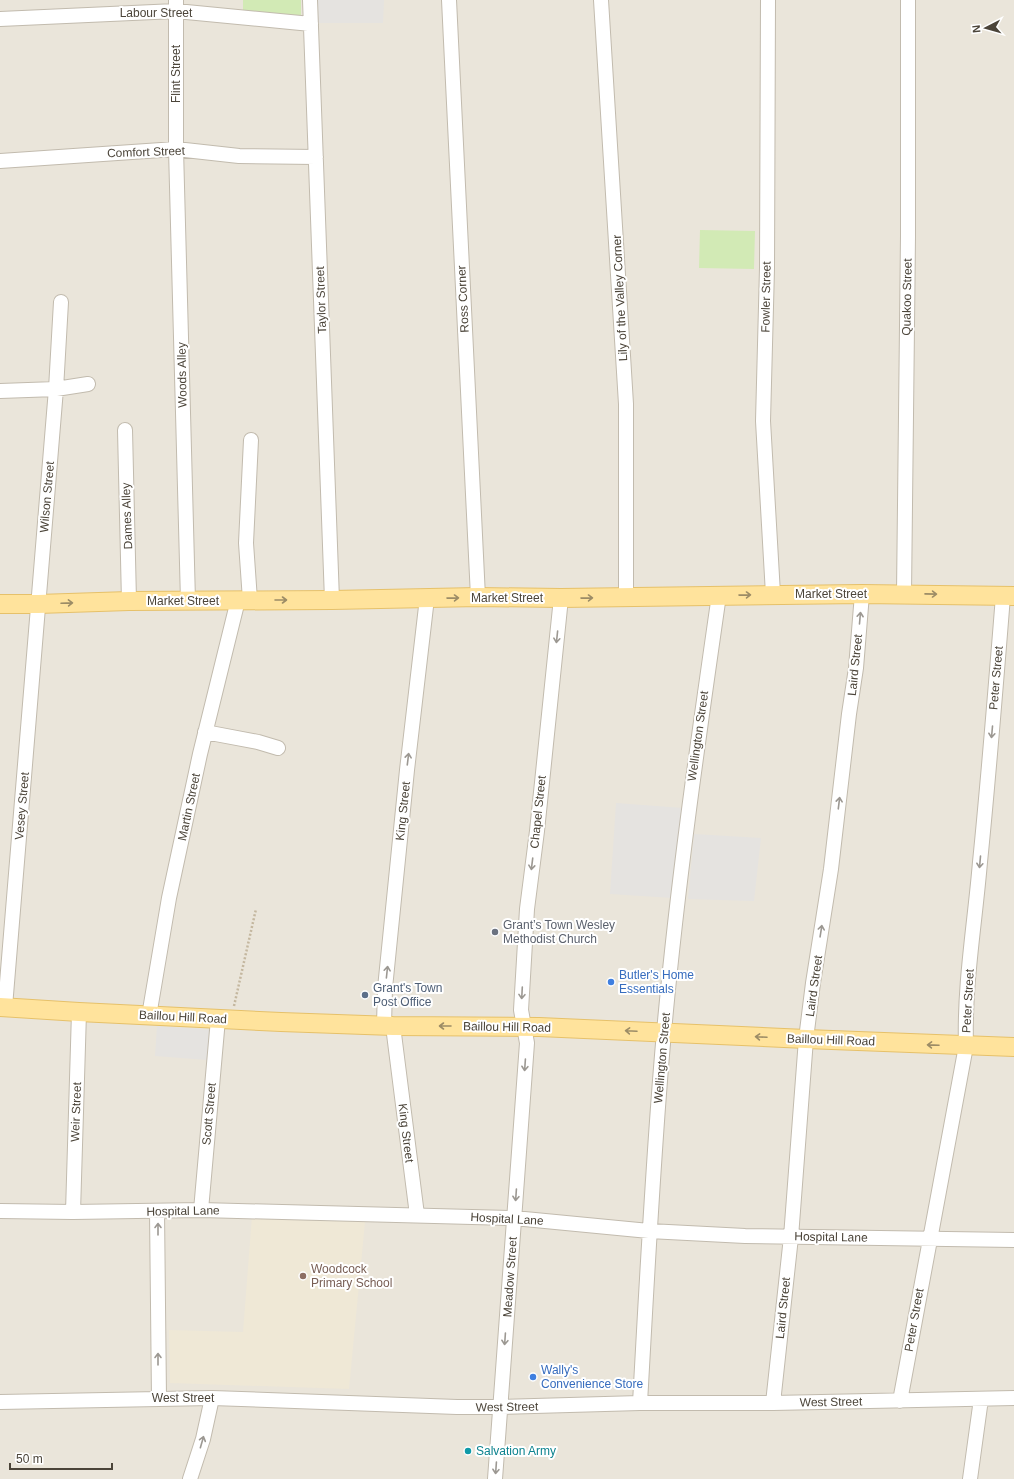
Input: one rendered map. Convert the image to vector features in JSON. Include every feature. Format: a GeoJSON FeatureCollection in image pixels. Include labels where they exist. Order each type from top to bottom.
{"type":"FeatureCollection","features":[{"type":"Feature","properties":{"kind":"main road","name":"Market Street"},"geometry":{"type":"LineString","coordinates":[[0,604],[129,601],[332,600],[478,597],[560,598],[773,594],[1009,596]]}},
{"type":"Feature","properties":{"kind":"main road","name":"Baillou Hill Road"},"geometry":{"type":"LineString","coordinates":[[3,1007],[224,1019],[388,1025],[524,1027],[1014,1047]]}},
{"type":"Feature","properties":{"kind":"street","name":"Taylor Street"},"geometry":{"type":"LineString","coordinates":[[310,0],[332,600]]}},
{"type":"Feature","properties":{"kind":"street","name":"Ross Corner"},"geometry":{"type":"LineString","coordinates":[[449,0],[478,597]]}},
{"type":"Feature","properties":{"kind":"street","name":"Lily of the Valley Corner"},"geometry":{"type":"LineString","coordinates":[[602,0],[626,404],[626,597]]}},
{"type":"Feature","properties":{"kind":"street","name":"Fowler Street"},"geometry":{"type":"LineString","coordinates":[[768,0],[767,268],[764,422],[773,594]]}},
{"type":"Feature","properties":{"kind":"street","name":"Quakoo Street"},"geometry":{"type":"LineString","coordinates":[[904,594],[908,236],[908,0]]}},
{"type":"Feature","properties":{"kind":"street","name":"Labour Street"},"geometry":{"type":"LineString","coordinates":[[0,19],[176,5],[311,24]]}},
{"type":"Feature","properties":{"kind":"street","name":"Flint Street"},"geometry":{"type":"LineString","coordinates":[[176,5],[176,148]]}},
{"type":"Feature","properties":{"kind":"street","name":"Comfort Street"},"geometry":{"type":"LineString","coordinates":[[0,161],[176,148],[239,156],[316,157]]}},
{"type":"Feature","properties":{"kind":"street","name":"Woods Alley"},"geometry":{"type":"LineString","coordinates":[[176,148],[188,601]]}},
{"type":"Feature","properties":{"kind":"street","name":"Wilson Street"},"geometry":{"type":"LineString","coordinates":[[38,604],[56,389],[61,302]]}},
{"type":"Feature","properties":{"kind":"street"},"geometry":{"type":"LineString","coordinates":[[0,391],[56,389],[88,384]]}},
{"type":"Feature","properties":{"kind":"street","name":"Dames Alley"},"geometry":{"type":"LineString","coordinates":[[125,430],[129,601]]}},
{"type":"Feature","properties":{"kind":"street","name":"Martin Street"},"geometry":{"type":"LineString","coordinates":[[149,1016],[169,898],[205,732],[244,600],[251,440]]}},
{"type":"Feature","properties":{"kind":"street","name":"Laird Street"},"geometry":{"type":"LineString","coordinates":[[773,1403],[791,1237],[806,1039],[813,983],[831,869],[849,714],[856,668],[862,594]]}},
{"type":"Feature","properties":{"kind":"street","name":"Wellington Street"},"geometry":{"type":"LineString","coordinates":[[640,1403],[649,1231],[664,1033],[690,796],[718,595]]}},
{"type":"Feature","properties":{"kind":"street","name":"Peter Street"},"geometry":{"type":"LineString","coordinates":[[900,1401],[929,1238],[966,1046],[970,956],[1009,596]]}},
{"type":"Feature","properties":{"kind":"street","name":"King Street"},"geometry":{"type":"LineString","coordinates":[[417,1216],[388,1025],[385,988],[406,778],[427,598]]}},
{"type":"Feature","properties":{"kind":"street","name":"Chapel Street"},"geometry":{"type":"LineString","coordinates":[[524,1027],[521,1010],[527,909],[560,598]]}},
{"type":"Feature","properties":{"kind":"street","name":"Vesey Street"},"geometry":{"type":"LineString","coordinates":[[3,1007],[38,604]]}},
{"type":"Feature","properties":{"kind":"street"},"geometry":{"type":"LineString","coordinates":[[205,732],[258,742],[278,748]]}},
{"type":"Feature","properties":{"kind":"street","name":"Weir Street"},"geometry":{"type":"LineString","coordinates":[[73,1212],[79,1012]]}},
{"type":"Feature","properties":{"kind":"street","name":"Scott Street"},"geometry":{"type":"LineString","coordinates":[[201,1210],[224,1019]]}},
{"type":"Feature","properties":{"kind":"street","name":"Meadow Street"},"geometry":{"type":"LineString","coordinates":[[495,1479],[527,1043],[524,1027]]}},
{"type":"Feature","properties":{"kind":"street","name":"Hospital Lane"},"geometry":{"type":"LineString","coordinates":[[0,1211],[73,1212],[201,1210],[514,1218],[649,1231],[791,1237],[1014,1240]]}},
{"type":"Feature","properties":{"kind":"street"},"geometry":{"type":"LineString","coordinates":[[158,1211],[159,1398]]}},
{"type":"Feature","properties":{"kind":"street"},"geometry":{"type":"LineString","coordinates":[[190,1479],[203,1439],[212,1398]]}},
{"type":"Feature","properties":{"kind":"street","name":"West Street"},"geometry":{"type":"LineString","coordinates":[[0,1402],[212,1398],[457,1407],[501,1407],[640,1403],[773,1403],[1014,1398]]}},
{"type":"Feature","properties":{"kind":"street"},"geometry":{"type":"LineString","coordinates":[[970,1479],[981,1399]]}},
{"type":"Feature","properties":{"kind":"path"},"geometry":{"type":"LineString","coordinates":[[224,1019],[256,909]]}},
{"type":"Feature","properties":{"kind":"shaded area"},"geometry":{"type":"Polygon","coordinates":[[[0,0],[1014,0],[1014,1479],[0,1479],[0,0]]]}},
{"type":"Feature","properties":{"kind":"shaded area"},"geometry":{"type":"Polygon","coordinates":[[[318,0],[384,0],[383,23],[318,23],[318,0]]]}},
{"type":"Feature","properties":{"kind":"shaded area"},"geometry":{"type":"Polygon","coordinates":[[[616,803],[683,808],[673,898],[610,894],[616,803]]]}},
{"type":"Feature","properties":{"kind":"shaded area"},"geometry":{"type":"Polygon","coordinates":[[[694,834],[761,838],[754,901],[688,899],[694,834]]]}},
{"type":"Feature","properties":{"kind":"shaded area"},"geometry":{"type":"Polygon","coordinates":[[[157,1026],[209,1030],[207,1060],[155,1056],[157,1026]]]}},
{"type":"Feature","properties":{"kind":"shaded area","name":"Woodcock Primary School"},"geometry":{"type":"Polygon","coordinates":[[[252,1216],[365,1222],[349,1389],[170,1383],[169,1330],[243,1332],[252,1216]]]}},
{"type":"Feature","properties":{"kind":"green space"},"geometry":{"type":"Polygon","coordinates":[[[243,0],[301,0],[301,16],[243,14],[243,0]]]}},
{"type":"Feature","properties":{"kind":"green space"},"geometry":{"type":"Polygon","coordinates":[[[700,230],[755,231],[754,269],[699,268],[700,230]]]}},
{"type":"Feature","properties":{"kind":"place","name":"Grant’s Town Wesley Methodist Church"},"geometry":{"type":"Point","coordinates":[495,932]}},
{"type":"Feature","properties":{"kind":"place","name":"Butler's Home Essentials"},"geometry":{"type":"Point","coordinates":[611,982]}},
{"type":"Feature","properties":{"kind":"place","name":"Grant's Town Post Office"},"geometry":{"type":"Point","coordinates":[365,995]}},
{"type":"Feature","properties":{"kind":"place","name":"Woodcock Primary School"},"geometry":{"type":"Point","coordinates":[303,1276]}},
{"type":"Feature","properties":{"kind":"place","name":"Wally's Convenience Store"},"geometry":{"type":"Point","coordinates":[533,1377]}},
{"type":"Feature","properties":{"kind":"place","name":"Salvation Army"},"geometry":{"type":"Point","coordinates":[468,1451]}}]}
